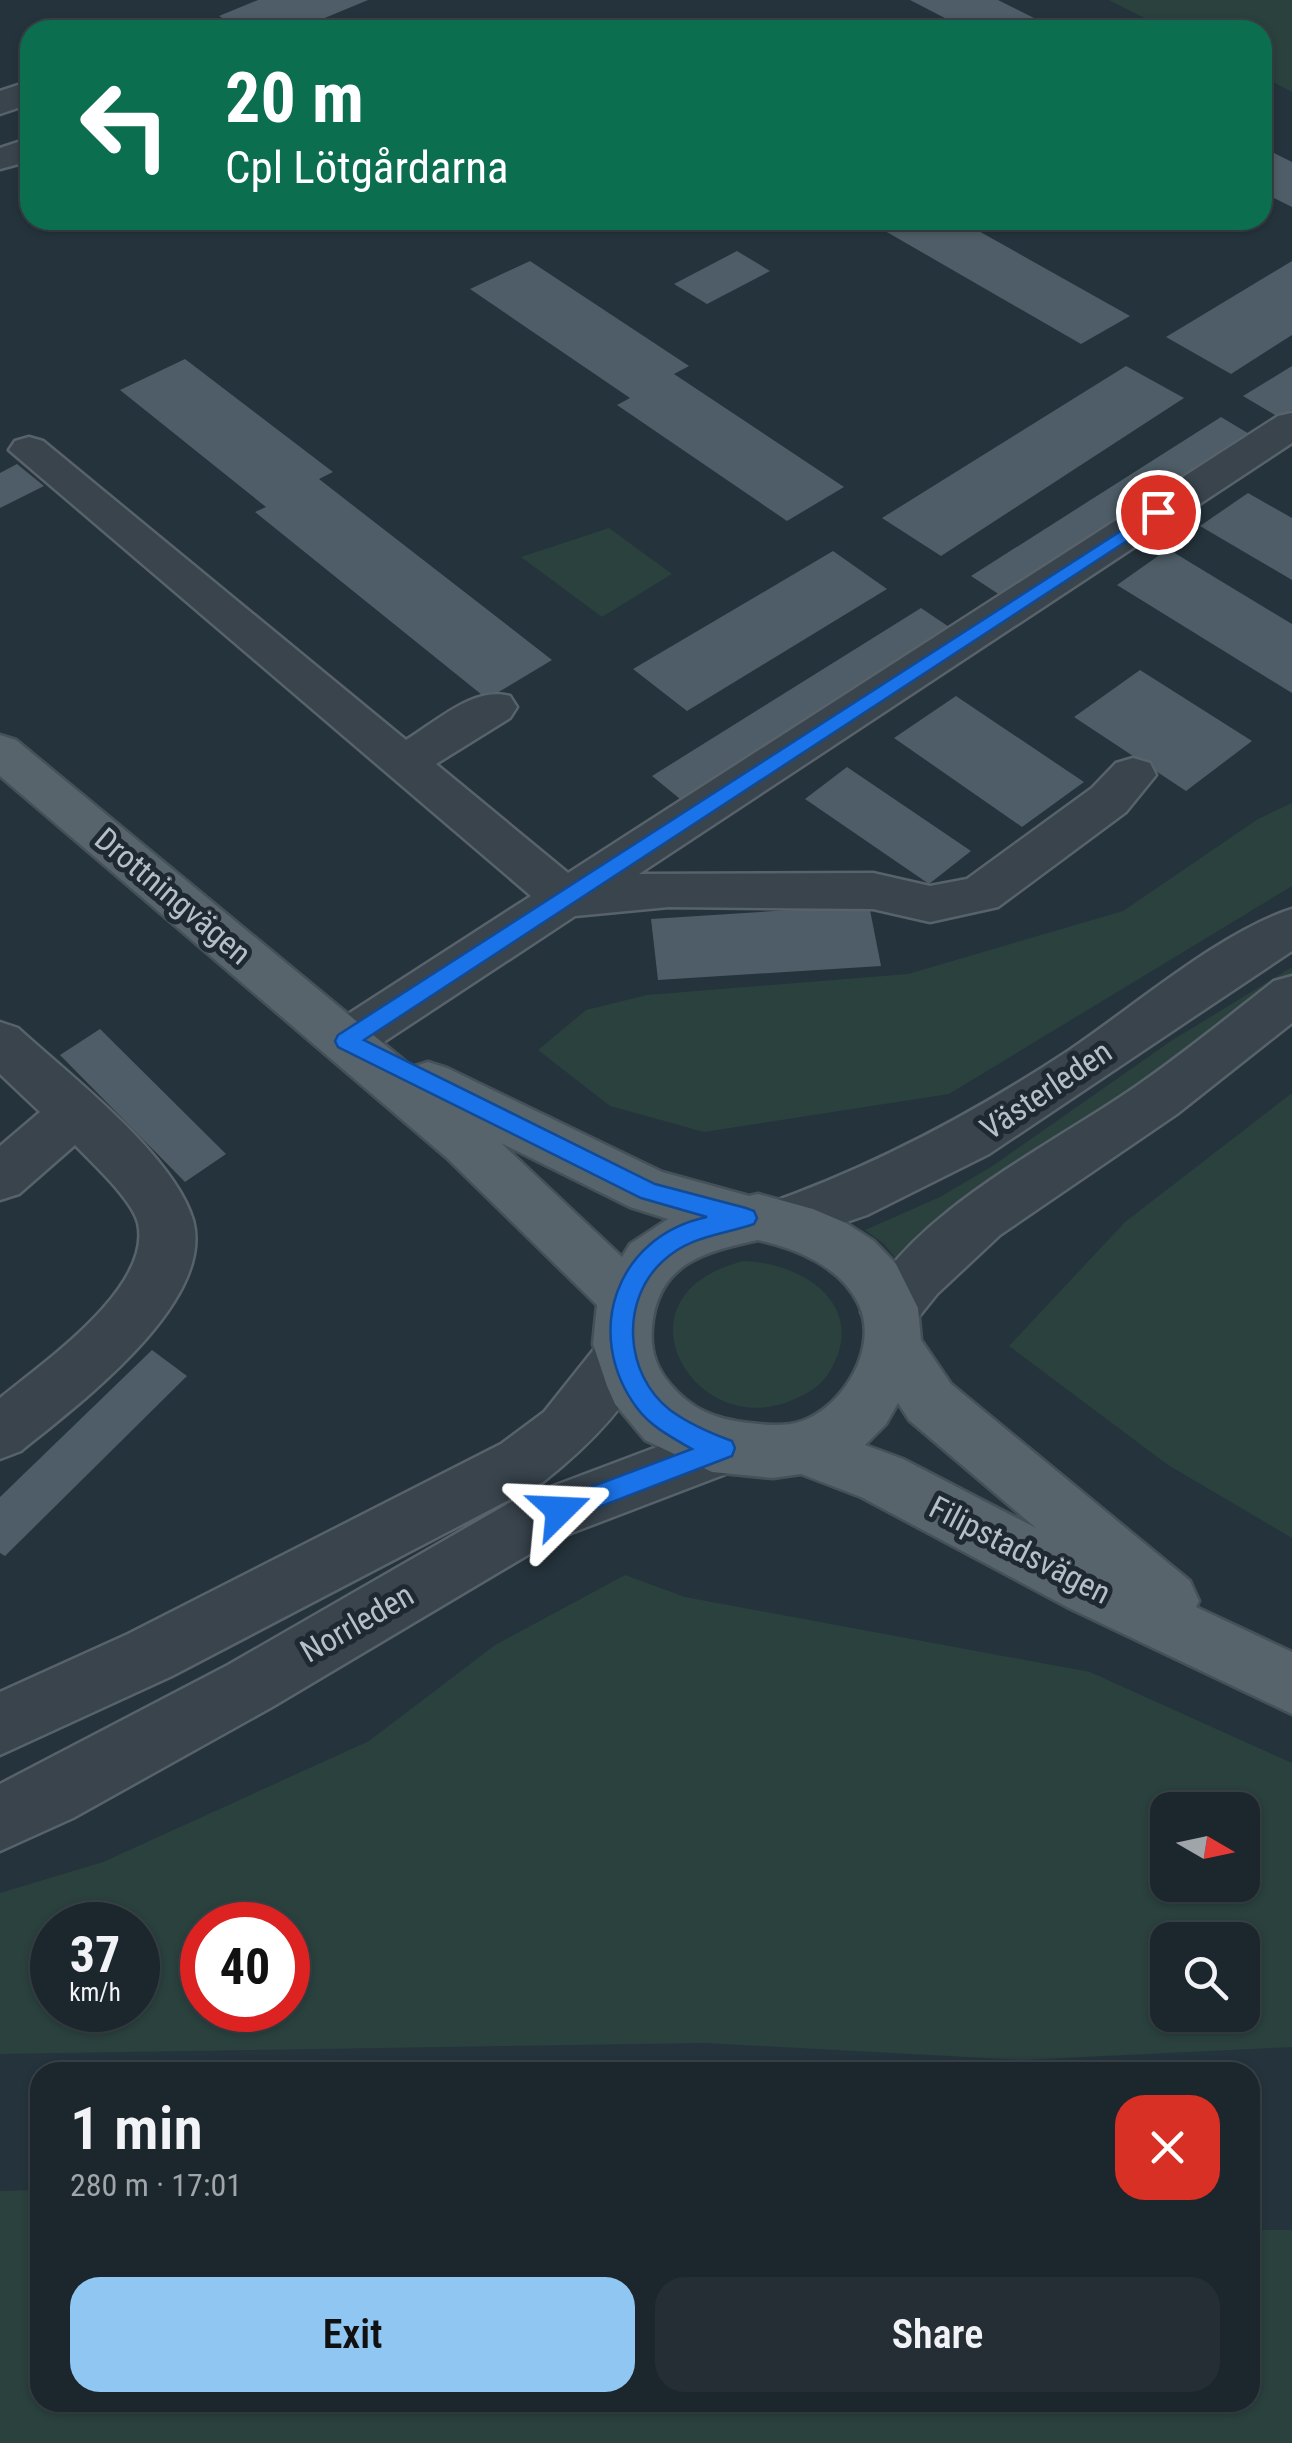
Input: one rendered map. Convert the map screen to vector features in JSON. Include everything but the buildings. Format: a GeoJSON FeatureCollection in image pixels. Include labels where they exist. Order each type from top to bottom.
{"type":"FeatureCollection","features":[{"type":"Feature","properties":{"kind":"main road","name":"Drottningvägen"},"geometry":{"type":"LineString","coordinates":[[0,751],[466,1143],[625,1327]]}},
{"type":"Feature","properties":{"kind":"main road","name":"Drottningvägen"},"geometry":{"type":"LineString","coordinates":[[346,1041],[649,1192],[765,1219]]}},
{"type":"Feature","properties":{"kind":"main road"},"geometry":{"type":"LineString","coordinates":[[765,1219],[821,1234],[852,1254],[879,1287],[891,1328],[882,1384],[859,1414],[843,1428],[802,1447],[750,1452],[700,1441],[660,1416],[630,1378],[625,1327],[632,1284],[654,1254],[672,1240],[710,1223],[765,1219]]}},
{"type":"Feature","properties":{"kind":"main road","name":"Filipstadsvägen"},"geometry":{"type":"LineString","coordinates":[[891,1328],[930,1402],[1106,1552],[1237,1655]]}},
{"type":"Feature","properties":{"kind":"main road","name":"Filipstadsvägen"},"geometry":{"type":"LineString","coordinates":[[802,1447],[882,1478],[1090,1588],[1292,1684]]}},
{"type":"Feature","properties":{"kind":"street"},"geometry":{"type":"LineString","coordinates":[[346,1041],[1292,424]]}},
{"type":"Feature","properties":{"kind":"street"},"geometry":{"type":"LineString","coordinates":[[29,450],[567,899],[668,889],[873,892],[930,904],[981,894],[1110,800],[1133,775]]}},
{"type":"Feature","properties":{"kind":"street"},"geometry":{"type":"LineString","coordinates":[[404,763],[494,707]]}},
{"type":"Feature","properties":{"kind":"street","name":"Västerleden"},"geometry":{"type":"LineString","coordinates":[[765,1219],[845,1203],[962,1147],[1255,948],[1292,928]]}},
{"type":"Feature","properties":{"kind":"street","name":"Västerleden"},"geometry":{"type":"LineString","coordinates":[[891,1328],[918,1272],[1018,1188],[1158,1100],[1292,995]]}},
{"type":"Feature","properties":{"kind":"street"},"geometry":{"type":"LineString","coordinates":[[0,1042],[133,1171],[166,1221],[168,1247],[154,1286],[123,1327],[0,1433]]}},
{"type":"Feature","properties":{"kind":"street"},"geometry":{"type":"LineString","coordinates":[[0,1178],[74,1114]]}},
{"type":"Feature","properties":{"kind":"street","name":"Norrleden"},"geometry":{"type":"LineString","coordinates":[[0,1724],[150,1655],[522,1463],[565,1430],[625,1327]]}},
{"type":"Feature","properties":{"kind":"street","name":"Norrleden"},"geometry":{"type":"LineString","coordinates":[[0,1818],[50,1796],[250,1686],[532,1521],[723,1448]]}},
{"type":"Feature","properties":{"kind":"green space"},"geometry":{"type":"Polygon","coordinates":[[[1109,0],[1292,0],[1292,92],[1272,82],[1272,20],[1148,20],[1109,0]]]}},
{"type":"Feature","properties":{"kind":"green space"},"geometry":{"type":"Polygon","coordinates":[[[609,528],[672,574],[602,617],[521,557],[609,528]]]}},
{"type":"Feature","properties":{"kind":"green space"},"geometry":{"type":"Polygon","coordinates":[[[1292,803],[1292,886],[949,1094],[704,1132],[610,1106],[538,1050],[586,1010],[647,995],[908,974],[1123,911],[1258,819],[1292,803]]]}},
{"type":"Feature","properties":{"kind":"green space"},"geometry":{"type":"Polygon","coordinates":[[[1292,967],[1292,977],[905,1270],[884,1244],[865,1230],[940,1197],[991,1167],[1171,1041],[1292,967]]]}},
{"type":"Feature","properties":{"kind":"green space"},"geometry":{"type":"Polygon","coordinates":[[[1292,1093],[1292,1538],[1168,1465],[1009,1346],[1125,1222],[1292,1093]]]}},
{"type":"Feature","properties":{"kind":"green space"},"geometry":{"type":"Polygon","coordinates":[[[744,1261],[788,1270],[807,1279],[824,1292],[841,1326],[840,1347],[826,1377],[812,1390],[788,1402],[753,1408],[721,1400],[696,1382],[679,1357],[673,1330],[680,1302],[703,1278],[744,1261]]]}},
{"type":"Feature","properties":{"kind":"green space"},"geometry":{"type":"Polygon","coordinates":[[[625,1575],[685,1597],[1090,1672],[1292,1763],[1292,2047],[1022,2060],[705,2043],[0,2054],[0,1893],[103,1862],[369,1741],[495,1645],[625,1575]]]}},
{"type":"Feature","properties":{"kind":"green space"},"geometry":{"type":"Polygon","coordinates":[[[30,2190],[30,2412],[1260,2412],[1260,2230],[1292,2230],[1292,2443],[0,2443],[0,2191],[30,2190]]]}},
{"type":"Feature","properties":{"kind":"route"},"geometry":{"type":"LineString","coordinates":[[560,1510],[723,1448],[700,1441],[660,1416],[644,1399],[622,1356],[620,1318],[632,1284],[654,1254],[692,1229],[746,1218],[649,1192],[346,1041],[1158,512]]}}]}
